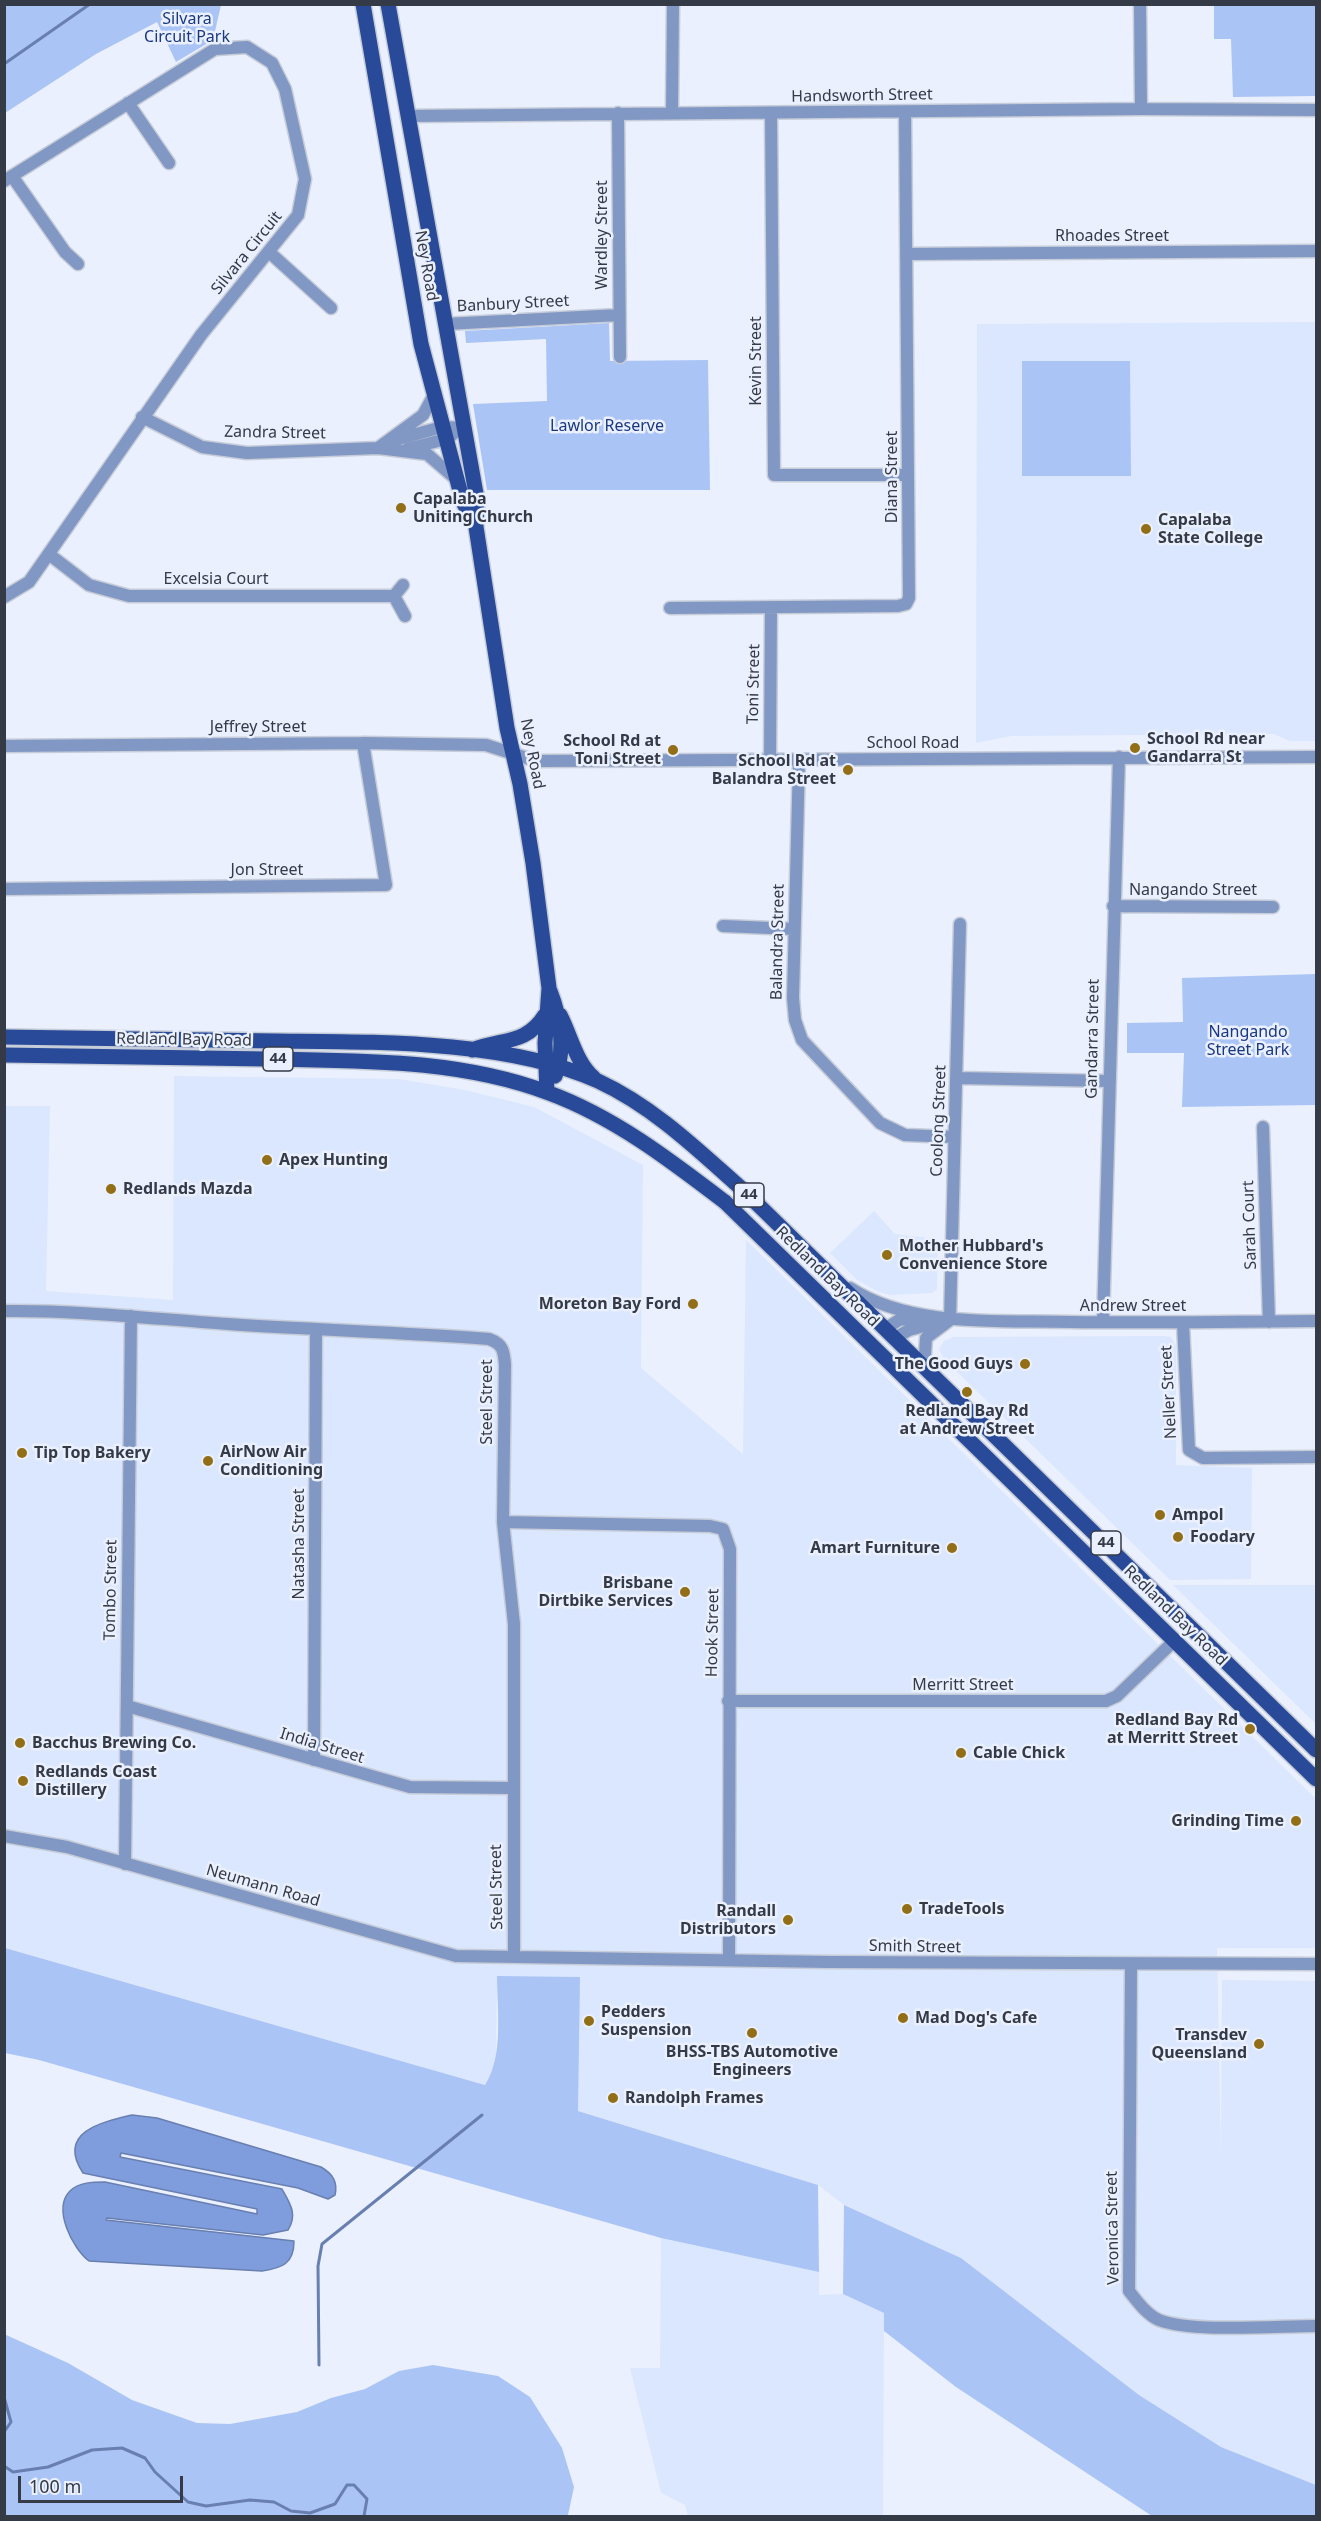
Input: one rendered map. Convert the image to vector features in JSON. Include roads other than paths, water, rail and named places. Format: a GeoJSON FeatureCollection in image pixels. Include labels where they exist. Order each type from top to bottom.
{"type":"FeatureCollection","features":[{"type":"Feature","properties":{"kind":"main road","name":"Ney Road"},"geometry":{"type":"LineString","coordinates":[[363,4],[421,344],[456,479],[463,501],[476,527]]}},
{"type":"Feature","properties":{"kind":"main road","name":"Ney Road"},"geometry":{"type":"LineString","coordinates":[[388,4],[462,428],[477,499],[476,527],[511,752],[520,784],[533,864],[551,1013],[551,1065],[548,1092]]}},
{"type":"Feature","properties":{"kind":"main road"},"geometry":{"type":"LineString","coordinates":[[472,1050],[492,1042],[528,1036],[551,1013],[573,1040],[582,1065],[598,1081]]}},
{"type":"Feature","properties":{"kind":"main road","name":"Redland Bay Road"},"geometry":{"type":"LineString","coordinates":[[4,1037],[378,1042],[472,1050],[551,1065],[598,1081],[644,1107],[671,1127],[743,1190],[1317,1750]]}},
{"type":"Feature","properties":{"kind":"main road","name":"Redland Bay Road"},"geometry":{"type":"LineString","coordinates":[[4,1055],[381,1060],[473,1072],[548,1092],[622,1128],[717,1195],[1317,1779]]}},
{"type":"Feature","properties":{"kind":"main road"},"geometry":{"type":"LineString","coordinates":[[874,1348],[890,1333]]}},
{"type":"Feature","properties":{"kind":"street"},"geometry":{"type":"LineString","coordinates":[[672,112],[673,4]]}},
{"type":"Feature","properties":{"kind":"street"},"geometry":{"type":"LineString","coordinates":[[1140,4],[1141,109]]}},
{"type":"Feature","properties":{"kind":"street","name":"Silvara Circuit"},"geometry":{"type":"LineString","coordinates":[[4,597],[29,582],[50,555],[142,417],[201,335],[298,215],[305,179],[285,89],[272,63],[247,47],[215,49],[8,179]]}},
{"type":"Feature","properties":{"kind":"street"},"geometry":{"type":"LineString","coordinates":[[128,103],[169,162]]}},
{"type":"Feature","properties":{"kind":"street","name":"Handsworth Street"},"geometry":{"type":"LineString","coordinates":[[407,116],[672,112],[1317,110]]}},
{"type":"Feature","properties":{"kind":"street","name":"Diana Street"},"geometry":{"type":"LineString","coordinates":[[670,608],[906,604],[909,598],[905,112]]}},
{"type":"Feature","properties":{"kind":"street","name":"Wardley Street"},"geometry":{"type":"LineString","coordinates":[[618,113],[620,357]]}},
{"type":"Feature","properties":{"kind":"street","name":"Kevin Street"},"geometry":{"type":"LineString","coordinates":[[771,113],[774,475],[908,475]]}},
{"type":"Feature","properties":{"kind":"street"},"geometry":{"type":"LineString","coordinates":[[8,179],[65,252],[78,264]]}},
{"type":"Feature","properties":{"kind":"street","name":"Rhoades Street"},"geometry":{"type":"LineString","coordinates":[[907,254],[1317,251]]}},
{"type":"Feature","properties":{"kind":"street"},"geometry":{"type":"LineString","coordinates":[[269,252],[331,308]]}},
{"type":"Feature","properties":{"kind":"street","name":"Banbury Street"},"geometry":{"type":"LineString","coordinates":[[445,324],[619,315]]}},
{"type":"Feature","properties":{"kind":"street"},"geometry":{"type":"LineString","coordinates":[[382,445],[423,415],[434,395]]}},
{"type":"Feature","properties":{"kind":"street","name":"Zandra Street"},"geometry":{"type":"LineString","coordinates":[[142,417],[202,447],[247,453],[382,445],[462,428]]}},
{"type":"Feature","properties":{"kind":"street","name":"Zandra Street"},"geometry":{"type":"LineString","coordinates":[[404,450],[444,433]]}},
{"type":"Feature","properties":{"kind":"street","name":"Zandra Street"},"geometry":{"type":"LineString","coordinates":[[382,445],[427,454],[456,479]]}},
{"type":"Feature","properties":{"kind":"street","name":"Excelsia Court"},"geometry":{"type":"LineString","coordinates":[[50,555],[89,585],[129,596],[394,596]]}},
{"type":"Feature","properties":{"kind":"street"},"geometry":{"type":"LineString","coordinates":[[403,585],[394,596],[405,616]]}},
{"type":"Feature","properties":{"kind":"street","name":"Toni Street"},"geometry":{"type":"LineString","coordinates":[[770,760],[771,607]]}},
{"type":"Feature","properties":{"kind":"street","name":"Jeffrey Street"},"geometry":{"type":"LineString","coordinates":[[4,746],[363,743],[486,746],[511,752]]}},
{"type":"Feature","properties":{"kind":"street","name":"Jon Street"},"geometry":{"type":"LineString","coordinates":[[4,889],[386,885],[363,743]]}},
{"type":"Feature","properties":{"kind":"street","name":"School Road"},"geometry":{"type":"LineString","coordinates":[[511,752],[536,761],[1317,758]]}},
{"type":"Feature","properties":{"kind":"street","name":"Gandarra Street"},"geometry":{"type":"LineString","coordinates":[[1103,1322],[1119,757]]}},
{"type":"Feature","properties":{"kind":"street","name":"Balandra Street"},"geometry":{"type":"LineString","coordinates":[[799,760],[794,929],[795,1020],[802,1040],[812,1054],[880,1124],[893,1131],[918,1136],[954,1137]]}},
{"type":"Feature","properties":{"kind":"street","name":"Nangando Street"},"geometry":{"type":"LineString","coordinates":[[1113,906],[1273,907]]}},
{"type":"Feature","properties":{"kind":"street","name":"Coolong Street"},"geometry":{"type":"LineString","coordinates":[[950,1320],[960,924]]}},
{"type":"Feature","properties":{"kind":"street"},"geometry":{"type":"LineString","coordinates":[[723,926],[794,929]]}},
{"type":"Feature","properties":{"kind":"street"},"geometry":{"type":"LineString","coordinates":[[957,1078],[1109,1081]]}},
{"type":"Feature","properties":{"kind":"street","name":"Sarah Court"},"geometry":{"type":"LineString","coordinates":[[1263,1127],[1269,1322]]}},
{"type":"Feature","properties":{"kind":"street","name":"Andrew Street"},"geometry":{"type":"LineString","coordinates":[[838,1281],[866,1299],[950,1320],[1183,1323],[1317,1321]]}},
{"type":"Feature","properties":{"kind":"street","name":"Steel Street"},"geometry":{"type":"LineString","coordinates":[[4,1311],[55,1310],[316,1329],[386,1331],[489,1339],[498,1342],[503,1350],[505,1365],[503,1522],[514,1624],[512,1788],[514,1957]]}},
{"type":"Feature","properties":{"kind":"street","name":"Tombo Street"},"geometry":{"type":"LineString","coordinates":[[125,1864],[131,1316]]}},
{"type":"Feature","properties":{"kind":"street","name":"Andrew Street"},"geometry":{"type":"LineString","coordinates":[[890,1333],[899,1320],[929,1316]]}},
{"type":"Feature","properties":{"kind":"street"},"geometry":{"type":"LineString","coordinates":[[930,1372],[925,1354],[926,1338],[950,1320]]}},
{"type":"Feature","properties":{"kind":"street","name":"Andrew Street"},"geometry":{"type":"LineString","coordinates":[[890,1333],[950,1320]]}},
{"type":"Feature","properties":{"kind":"street","name":"Neller Street"},"geometry":{"type":"LineString","coordinates":[[1183,1323],[1186,1432],[1189,1450],[1203,1458],[1317,1457]]}},
{"type":"Feature","properties":{"kind":"street","name":"Natasha Street"},"geometry":{"type":"LineString","coordinates":[[314,1760],[316,1329]]}},
{"type":"Feature","properties":{"kind":"street","name":"Hook Street"},"geometry":{"type":"LineString","coordinates":[[503,1522],[710,1526],[723,1529],[730,1549],[729,1960]]}},
{"type":"Feature","properties":{"kind":"street","name":"Merritt Street"},"geometry":{"type":"LineString","coordinates":[[728,1701],[1106,1701],[1117,1696],[1174,1641]]}},
{"type":"Feature","properties":{"kind":"street","name":"India Street"},"geometry":{"type":"LineString","coordinates":[[127,1706],[410,1787],[512,1788]]}},
{"type":"Feature","properties":{"kind":"street","name":"Neumann Road"},"geometry":{"type":"LineString","coordinates":[[4,1836],[67,1847],[438,1953],[514,1957]]}},
{"type":"Feature","properties":{"kind":"street","name":"Smith Street"},"geometry":{"type":"LineString","coordinates":[[514,1957],[1131,1965],[1317,1964]]}},
{"type":"Feature","properties":{"kind":"street","name":"Veronica Street"},"geometry":{"type":"LineString","coordinates":[[1131,1965],[1129,2291],[1141,2306],[1157,2319],[1180,2325],[1317,2326]]}},
{"type":"Feature","properties":{"kind":"waterway"},"geometry":{"type":"LineString","coordinates":[[4,64],[90,4]]}},
{"type":"Feature","properties":{"kind":"waterway"},"geometry":{"type":"LineString","coordinates":[[319,2365],[318,2266],[322,2244],[482,2115]]}},
{"type":"Feature","properties":{"kind":"waterway"},"geometry":{"type":"LineString","coordinates":[[4,2397],[11,2422],[4,2432]]}},
{"type":"Feature","properties":{"kind":"waterway"},"geometry":{"type":"LineString","coordinates":[[4,2466],[13,2472],[48,2467],[92,2450],[122,2448],[145,2458],[155,2472],[188,2502],[206,2506],[250,2500],[274,2502],[291,2511],[310,2513],[335,2504],[347,2485],[354,2485],[367,2499],[364,2516]]}},
{"type":"Feature","properties":{"kind":"place","name":"Capalaba Uniting Church"},"geometry":{"type":"Point","coordinates":[401,508]}},
{"type":"Feature","properties":{"kind":"place","name":"Capalaba State College"},"geometry":{"type":"Point","coordinates":[1146,529]}},
{"type":"Feature","properties":{"kind":"place","name":"School Rd near Gandarra St"},"geometry":{"type":"Point","coordinates":[1135,748]}},
{"type":"Feature","properties":{"kind":"place","name":"School Rd at Toni Street"},"geometry":{"type":"Point","coordinates":[673,750]}},
{"type":"Feature","properties":{"kind":"place","name":"School Rd at Balandra Street"},"geometry":{"type":"Point","coordinates":[848,770]}},
{"type":"Feature","properties":{"kind":"place","name":"Apex Hunting"},"geometry":{"type":"Point","coordinates":[267,1160]}},
{"type":"Feature","properties":{"kind":"place","name":"Redlands Mazda"},"geometry":{"type":"Point","coordinates":[111,1189]}},
{"type":"Feature","properties":{"kind":"place","name":"Mother Hubbard's Convenience Store"},"geometry":{"type":"Point","coordinates":[887,1255]}},
{"type":"Feature","properties":{"kind":"place","name":"Moreton Bay Ford"},"geometry":{"type":"Point","coordinates":[693,1304]}},
{"type":"Feature","properties":{"kind":"place","name":"The Good Guys"},"geometry":{"type":"Point","coordinates":[1025,1364]}},
{"type":"Feature","properties":{"kind":"place","name":"Redland Bay Rd at Andrew Street"},"geometry":{"type":"Point","coordinates":[967,1392]}},
{"type":"Feature","properties":{"kind":"place","name":"Tip Top Bakery"},"geometry":{"type":"Point","coordinates":[22,1453]}},
{"type":"Feature","properties":{"kind":"place","name":"AirNow Air Conditioning"},"geometry":{"type":"Point","coordinates":[208,1461]}},
{"type":"Feature","properties":{"kind":"place","name":"Ampol"},"geometry":{"type":"Point","coordinates":[1160,1515]}},
{"type":"Feature","properties":{"kind":"place","name":"Foodary"},"geometry":{"type":"Point","coordinates":[1178,1537]}},
{"type":"Feature","properties":{"kind":"place","name":"Amart Furniture"},"geometry":{"type":"Point","coordinates":[952,1548]}},
{"type":"Feature","properties":{"kind":"place","name":"Brisbane Dirtbike Services"},"geometry":{"type":"Point","coordinates":[685,1592]}},
{"type":"Feature","properties":{"kind":"place","name":"Redland Bay Rd at Merritt Street"},"geometry":{"type":"Point","coordinates":[1250,1729]}},
{"type":"Feature","properties":{"kind":"place","name":"Bacchus Brewing Co."},"geometry":{"type":"Point","coordinates":[20,1743]}},
{"type":"Feature","properties":{"kind":"place","name":"Cable Chick"},"geometry":{"type":"Point","coordinates":[961,1753]}},
{"type":"Feature","properties":{"kind":"place","name":"Redlands Coast Distillery"},"geometry":{"type":"Point","coordinates":[23,1781]}},
{"type":"Feature","properties":{"kind":"place","name":"Grinding Time"},"geometry":{"type":"Point","coordinates":[1296,1821]}},
{"type":"Feature","properties":{"kind":"place","name":"TradeTools"},"geometry":{"type":"Point","coordinates":[907,1909]}},
{"type":"Feature","properties":{"kind":"place","name":"Randall Distributors"},"geometry":{"type":"Point","coordinates":[788,1920]}},
{"type":"Feature","properties":{"kind":"place","name":"Mad Dog's Cafe"},"geometry":{"type":"Point","coordinates":[903,2018]}},
{"type":"Feature","properties":{"kind":"place","name":"Pedders Suspension"},"geometry":{"type":"Point","coordinates":[589,2021]}},
{"type":"Feature","properties":{"kind":"place","name":"BHSS-TBS Automotive Engineers"},"geometry":{"type":"Point","coordinates":[752,2033]}},
{"type":"Feature","properties":{"kind":"place","name":"Transdev Queensland"},"geometry":{"type":"Point","coordinates":[1259,2044]}},
{"type":"Feature","properties":{"kind":"place","name":"Randolph Frames"},"geometry":{"type":"Point","coordinates":[613,2098]}},
{"type":"Feature","properties":{"kind":"park label","name":"Silvara Circuit Park"},"geometry":{"type":"Point","coordinates":[187,28]}},
{"type":"Feature","properties":{"kind":"park label","name":"Lawlor Reserve"},"geometry":{"type":"Point","coordinates":[607,426]}},
{"type":"Feature","properties":{"kind":"park label","name":"Nangando Street Park"},"geometry":{"type":"Point","coordinates":[1248,1041]}}]}
